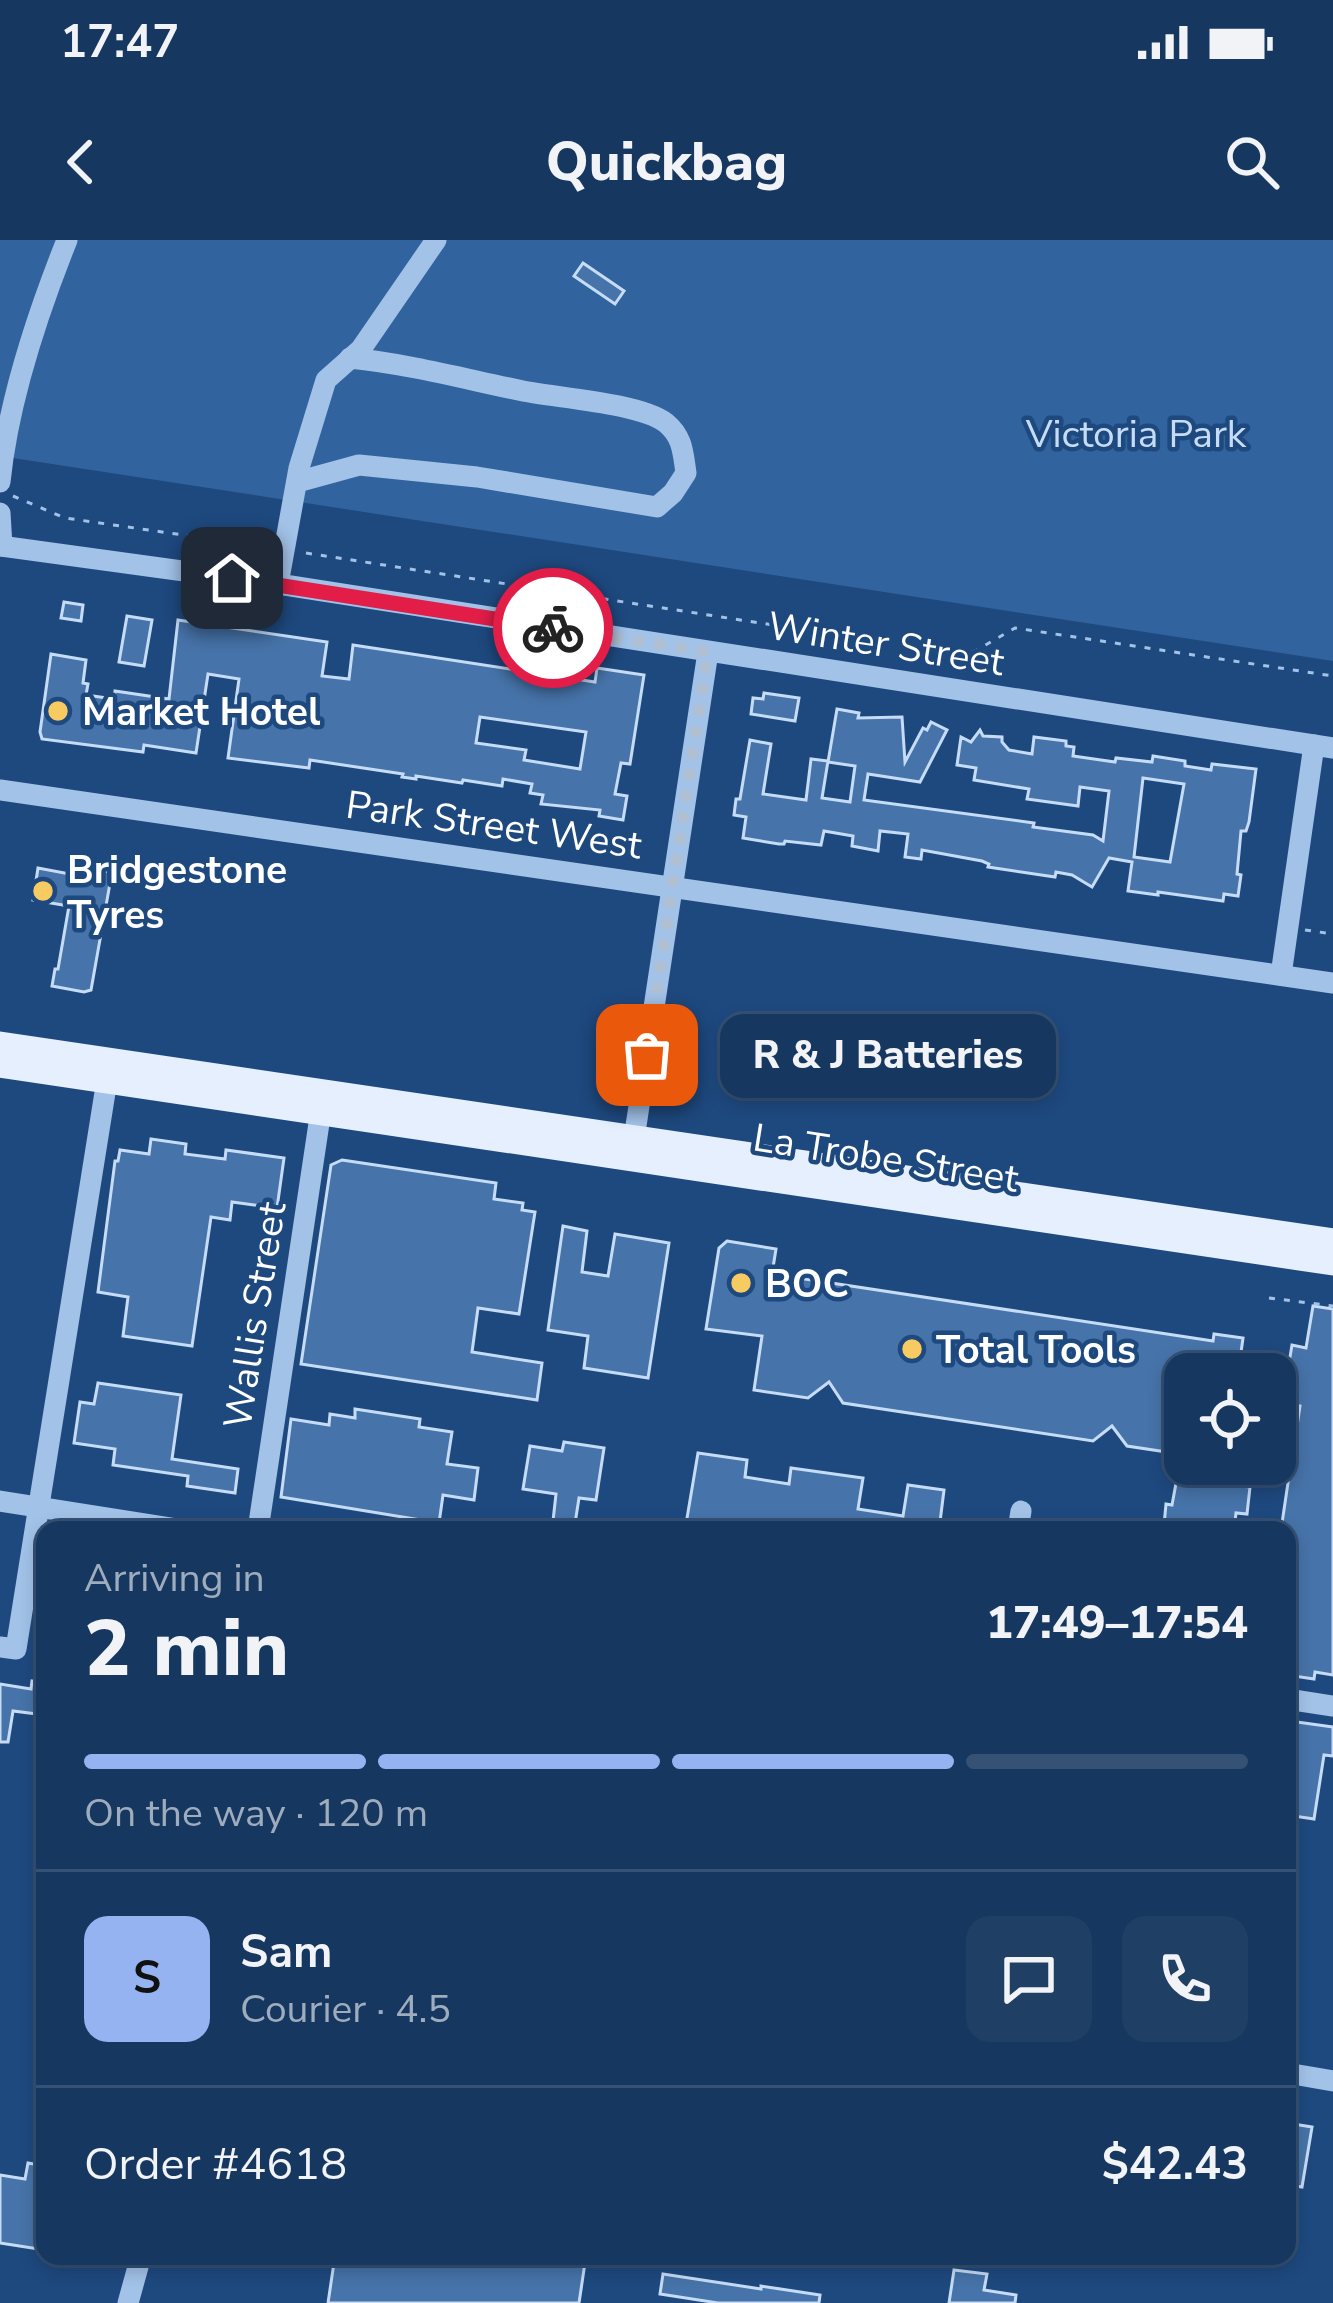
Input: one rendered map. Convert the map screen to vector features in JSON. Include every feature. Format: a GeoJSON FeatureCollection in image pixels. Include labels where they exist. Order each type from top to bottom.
{"type":"FeatureCollection","features":[{"type":"Feature","properties":{"kind":"main road","name":"La Trobe Street"},"geometry":{"type":"LineString","coordinates":[[0,1045],[109,1070]]}},
{"type":"Feature","properties":{"kind":"main road","name":"La Trobe Street"},"geometry":{"type":"LineString","coordinates":[[0,1064],[109,1070],[322,1100],[1333,1262]]}},
{"type":"Feature","properties":{"kind":"main road","name":"La Trobe Street"},"geometry":{"type":"LineString","coordinates":[[633,1148],[1333,1242]]}},
{"type":"Feature","properties":{"kind":"street"},"geometry":{"type":"LineString","coordinates":[[1,546],[6,435],[67,240]]}},
{"type":"Feature","properties":{"kind":"street"},"geometry":{"type":"LineString","coordinates":[[278,584],[297,482],[326,380],[361,349],[436,240]]}},
{"type":"Feature","properties":{"kind":"street"},"geometry":{"type":"LineString","coordinates":[[297,482],[359,465],[477,477],[657,507],[686,472],[682,442],[665,422],[640,411],[398,363],[350,358]]}},
{"type":"Feature","properties":{"kind":"street","name":"Winter Street"},"geometry":{"type":"LineString","coordinates":[[1,546],[278,584],[1323,746]]}},
{"type":"Feature","properties":{"kind":"street"},"geometry":{"type":"LineString","coordinates":[[633,1148],[708,652]]}},
{"type":"Feature","properties":{"kind":"street"},"geometry":{"type":"LineString","coordinates":[[1281,975],[1323,746]]}},
{"type":"Feature","properties":{"kind":"street","name":"Park Street West"},"geometry":{"type":"LineString","coordinates":[[0,790],[1333,983]]}},
{"type":"Feature","properties":{"kind":"street"},"geometry":{"type":"LineString","coordinates":[[37,1521],[109,1070]]}},
{"type":"Feature","properties":{"kind":"street","name":"Wallis Street"},"geometry":{"type":"LineString","coordinates":[[259,1521],[322,1100]]}},
{"type":"Feature","properties":{"kind":"street"},"geometry":{"type":"LineString","coordinates":[[0,1502],[128,1521]]}},
{"type":"Feature","properties":{"kind":"street"},"geometry":{"type":"LineString","coordinates":[[8,1647],[36,1524]]}},
{"type":"Feature","properties":{"kind":"street"},"geometry":{"type":"LineString","coordinates":[[1296,1700],[1333,1706]]}},
{"type":"Feature","properties":{"kind":"street"},"geometry":{"type":"LineString","coordinates":[[1296,2074],[1333,2080]]}},
{"type":"Feature","properties":{"kind":"street"},"geometry":{"type":"LineString","coordinates":[[128,2303],[139,2265]]}},
{"type":"Feature","properties":{"kind":"path"},"geometry":{"type":"LineString","coordinates":[[4,497],[65,518],[968,655],[1015,628],[1333,676]]}},
{"type":"Feature","properties":{"kind":"path"},"geometry":{"type":"LineString","coordinates":[[1288,927],[1333,934]]}},
{"type":"Feature","properties":{"kind":"path"},"geometry":{"type":"LineString","coordinates":[[1269,1298],[1333,1306]]}},
{"type":"Feature","properties":{"kind":"green space","name":"Victoria Park"},"geometry":{"type":"Polygon","coordinates":[[[0,240],[1333,240],[1333,661],[0,456],[0,240]]]}},
{"type":"Feature","properties":{"kind":"building"},"geometry":{"type":"Polygon","coordinates":[[[583,263],[624,291],[615,304],[574,276],[583,263]]]}},
{"type":"Feature","properties":{"kind":"building"},"geometry":{"type":"Polygon","coordinates":[[[64,602],[83,605],[81,621],[61,618],[64,602]]]}},
{"type":"Feature","properties":{"kind":"building"},"geometry":{"type":"Polygon","coordinates":[[[127,616],[152,620],[144,666],[119,662],[127,616]]]}},
{"type":"Feature","properties":{"kind":"building"},"geometry":{"type":"Polygon","coordinates":[[[178,620],[327,642],[322,676],[349,679],[353,645],[595,682],[597,668],[644,675],[630,764],[621,763],[615,794],[627,796],[623,820],[599,816],[600,810],[541,804],[543,795],[530,793],[532,784],[503,779],[502,786],[462,783],[310,760],[309,768],[228,758],[239,679],[208,674],[196,753],[144,745],[143,752],[42,739],[40,732],[51,654],[86,660],[86,695],[114,699],[115,691],[169,699],[178,620]],[[480,717],[476,743],[526,750],[524,760],[580,769],[586,732],[480,717]]]}},
{"type":"Feature","properties":{"kind":"building"},"geometry":{"type":"Polygon","coordinates":[[[764,693],[799,698],[795,721],[751,714],[753,698],[763,699],[764,693]]]}},
{"type":"Feature","properties":{"kind":"building"},"geometry":{"type":"Polygon","coordinates":[[[837,709],[859,713],[858,718],[902,717],[905,762],[931,722],[947,730],[920,782],[868,774],[864,800],[1034,823],[1033,827],[1093,835],[1103,841],[1109,791],[1080,787],[1078,806],[1027,799],[1029,789],[974,780],[976,768],[957,765],[961,737],[971,742],[980,730],[983,736],[1002,737],[1009,750],[1032,754],[1034,737],[1066,741],[1066,746],[1074,747],[1073,756],[1152,762],[1153,756],[1211,770],[1212,764],[1256,769],[1249,822],[1246,831],[1241,831],[1238,896],[1224,894],[1223,901],[1128,891],[1132,862],[1109,858],[1092,887],[1072,875],[1056,872],[1055,877],[988,867],[982,861],[922,850],[921,859],[905,857],[908,834],[880,831],[878,851],[852,846],[853,836],[824,831],[821,845],[743,838],[746,817],[734,815],[750,740],[771,744],[763,794],[806,800],[811,759],[828,761],[822,798],[850,802],[855,766],[828,762],[837,709]],[[1143,778],[1134,857],[1170,862],[1184,784],[1143,778]]]}},
{"type":"Feature","properties":{"kind":"building"},"geometry":{"type":"Polygon","coordinates":[[[76,866],[112,872],[91,990],[84,992],[52,986],[69,906],[33,900],[38,868],[75,875],[76,866]]]}},
{"type":"Feature","properties":{"kind":"building"},"geometry":{"type":"Polygon","coordinates":[[[151,1139],[186,1144],[185,1154],[225,1159],[226,1150],[284,1158],[277,1208],[232,1202],[230,1220],[211,1217],[192,1346],[123,1336],[128,1297],[98,1292],[115,1161],[120,1150],[149,1154],[151,1139]]]}},
{"type":"Feature","properties":{"kind":"building"},"geometry":{"type":"Polygon","coordinates":[[[342,1160],[496,1183],[494,1199],[523,1203],[522,1210],[535,1212],[519,1314],[478,1308],[472,1352],[542,1363],[537,1400],[301,1364],[331,1165],[342,1160]]]}},
{"type":"Feature","properties":{"kind":"building"},"geometry":{"type":"Polygon","coordinates":[[[563,1226],[587,1231],[582,1272],[608,1276],[615,1234],[669,1243],[648,1378],[584,1368],[588,1336],[548,1330],[563,1226]]]}},
{"type":"Feature","properties":{"kind":"building"},"geometry":{"type":"Polygon","coordinates":[[[727,1241],[776,1249],[772,1274],[1213,1341],[1214,1334],[1243,1338],[1241,1353],[1164,1353],[1164,1452],[1127,1446],[1112,1426],[1093,1441],[843,1403],[829,1382],[808,1398],[754,1390],[762,1336],[706,1329],[719,1248],[727,1241]]]}},
{"type":"Feature","properties":{"kind":"building"},"geometry":{"type":"Polygon","coordinates":[[[1313,1306],[1333,1309],[1333,1675],[1315,1672],[1314,1679],[1296,1676],[1296,1521],[1282,1521],[1288,1485],[1296,1485],[1300,1406],[1296,1405],[1292,1345],[1306,1348],[1313,1306]]]}},
{"type":"Feature","properties":{"kind":"building"},"geometry":{"type":"Polygon","coordinates":[[[98,1383],[181,1395],[172,1459],[238,1469],[235,1493],[187,1486],[188,1476],[113,1465],[115,1449],[74,1443],[80,1402],[94,1404],[98,1383]]]}},
{"type":"Feature","properties":{"kind":"building"},"geometry":{"type":"Polygon","coordinates":[[[355,1409],[420,1419],[419,1427],[452,1432],[447,1464],[478,1468],[474,1500],[443,1495],[439,1521],[427,1521],[281,1497],[291,1419],[329,1425],[330,1414],[355,1418],[355,1409]]]}},
{"type":"Feature","properties":{"kind":"building"},"geometry":{"type":"Polygon","coordinates":[[[564,1442],[604,1448],[596,1500],[579,1498],[575,1521],[553,1521],[556,1494],[523,1489],[530,1446],[562,1451],[564,1442]]]}},
{"type":"Feature","properties":{"kind":"building"},"geometry":{"type":"Polygon","coordinates":[[[698,1453],[747,1460],[745,1477],[789,1484],[791,1468],[863,1478],[858,1509],[903,1516],[908,1485],[944,1490],[940,1521],[687,1521],[698,1453]]]}},
{"type":"Feature","properties":{"kind":"building"},"geometry":{"type":"Polygon","coordinates":[[[1176,1485],[1250,1487],[1247,1514],[1236,1513],[1235,1521],[1164,1521],[1166,1504],[1172,1505],[1176,1485]]]}},
{"type":"Feature","properties":{"kind":"building"},"geometry":{"type":"Polygon","coordinates":[[[32,1681],[36,1682],[36,1714],[13,1711],[8,1742],[0,1742],[0,1684],[31,1689],[32,1681]]]}},
{"type":"Feature","properties":{"kind":"building"},"geometry":{"type":"Polygon","coordinates":[[[1297,1722],[1333,1727],[1333,1756],[1324,1755],[1314,1819],[1296,1816],[1297,1722]]]}},
{"type":"Feature","properties":{"kind":"building"},"geometry":{"type":"Polygon","coordinates":[[[1296,2124],[1312,2127],[1302,2187],[1296,2186],[1296,2124]]]}},
{"type":"Feature","properties":{"kind":"building"},"geometry":{"type":"Polygon","coordinates":[[[28,2163],[36,2164],[36,2249],[0,2243],[0,2175],[25,2179],[28,2163]]]}},
{"type":"Feature","properties":{"kind":"building"},"geometry":{"type":"Polygon","coordinates":[[[334,2265],[585,2265],[579,2303],[328,2303],[334,2265]]]}},
{"type":"Feature","properties":{"kind":"building"},"geometry":{"type":"Polygon","coordinates":[[[954,2270],[987,2274],[984,2290],[1016,2295],[1015,2303],[949,2303],[954,2270]]]}},
{"type":"Feature","properties":{"kind":"building"},"geometry":{"type":"Polygon","coordinates":[[[663,2274],[820,2295],[819,2303],[718,2303],[660,2294],[663,2274]]]}},
{"type":"Feature","properties":{"kind":"way so far"},"geometry":{"type":"LineString","coordinates":[[553,628],[708,652],[647,1055]]}},
{"type":"Feature","properties":{"kind":"place","name":"Market Hotel"},"geometry":{"type":"Point","coordinates":[58,711]}},
{"type":"Feature","properties":{"kind":"place","name":"Bridgestone Tyres"},"geometry":{"type":"Point","coordinates":[43,891]}},
{"type":"Feature","properties":{"kind":"place","name":"R & J Batteries"},"geometry":{"type":"Point","coordinates":[647,1055]}},
{"type":"Feature","properties":{"kind":"place","name":"BOC"},"geometry":{"type":"Point","coordinates":[741,1283]}},
{"type":"Feature","properties":{"kind":"place","name":"Total Tools"},"geometry":{"type":"Point","coordinates":[912,1349]}},
{"type":"Feature","properties":{"kind":"route"},"geometry":{"type":"LineString","coordinates":[[232,578],[553,628]]}}]}
